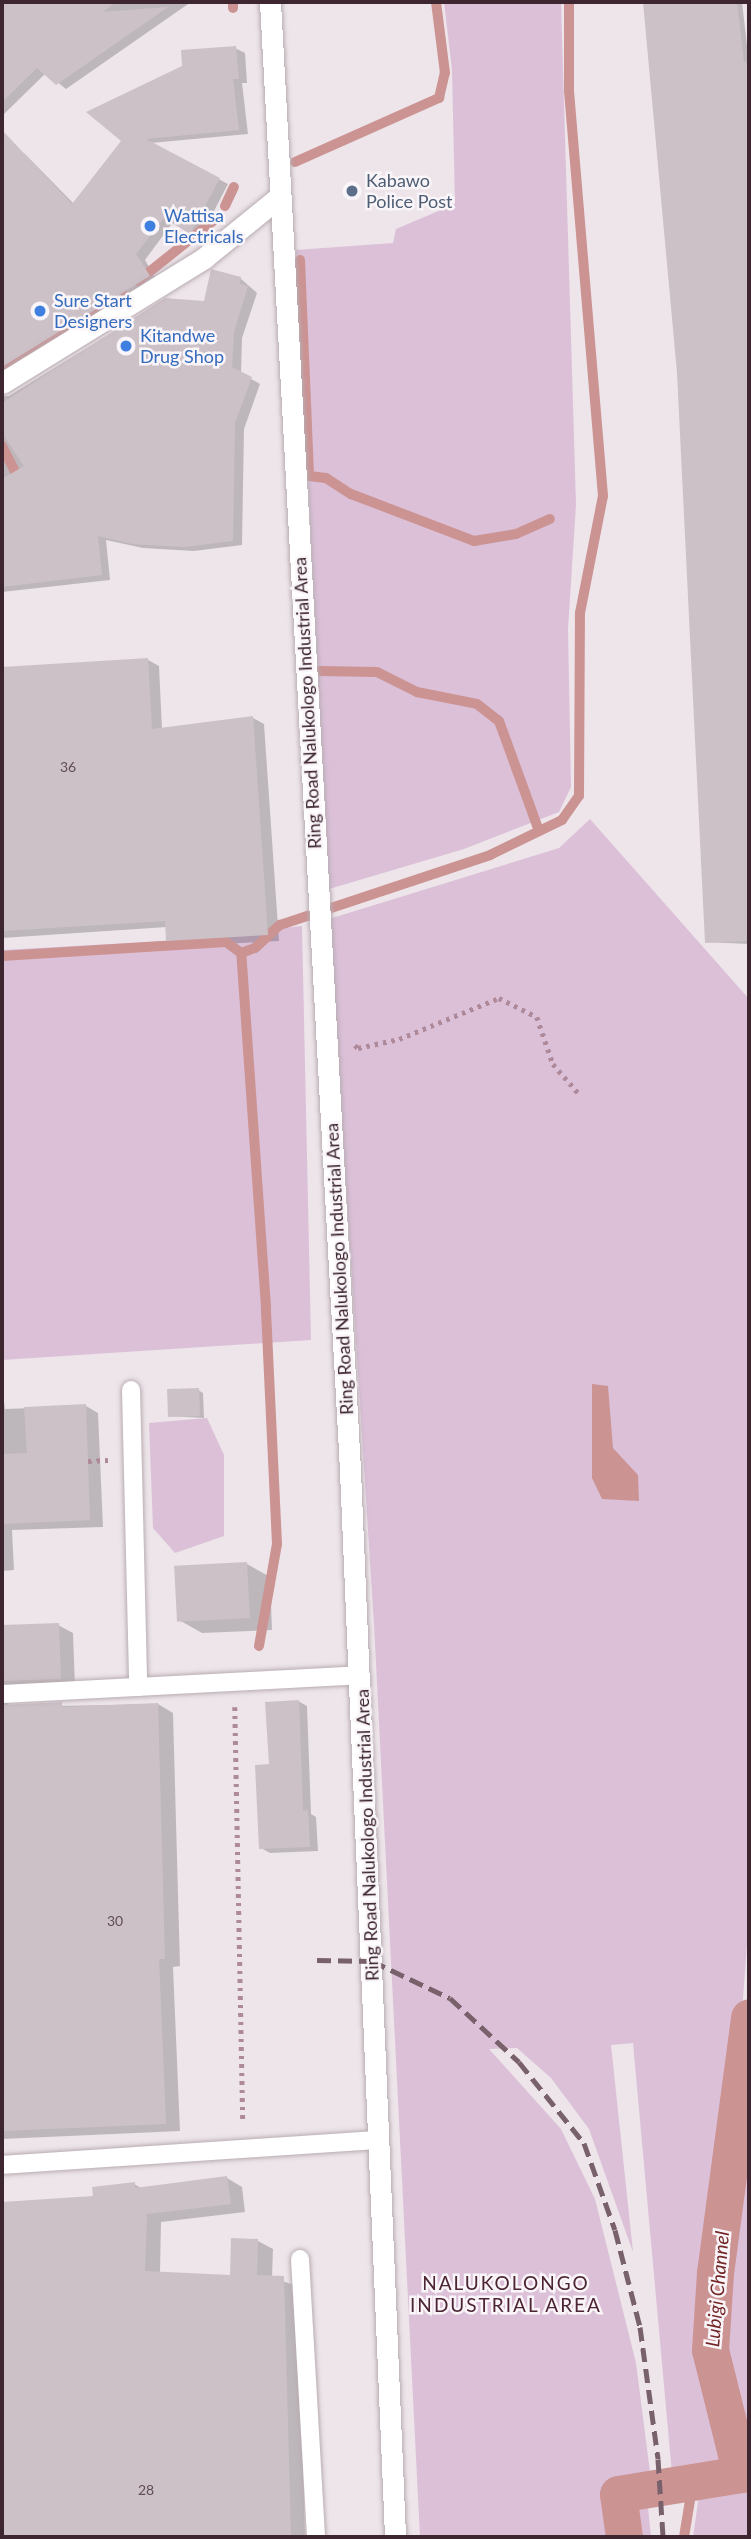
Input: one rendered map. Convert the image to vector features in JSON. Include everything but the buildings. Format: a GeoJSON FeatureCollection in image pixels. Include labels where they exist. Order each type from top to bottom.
{"type":"FeatureCollection","features":[{"type":"Feature","properties":{"kind":"street","name":"Ring Road Nalukologo Industrial Area"},"geometry":{"type":"LineString","coordinates":[[270,2],[279,197],[289,301],[316,887],[360,1675],[395,2537]]}},
{"type":"Feature","properties":{"kind":"street"},"geometry":{"type":"LineString","coordinates":[[2,383],[204,258],[279,197]]}},
{"type":"Feature","properties":{"kind":"lane"},"geometry":{"type":"LineString","coordinates":[[131,1390],[138,1687]]}},
{"type":"Feature","properties":{"kind":"lane"},"geometry":{"type":"LineString","coordinates":[[2,1694],[360,1675]]}},
{"type":"Feature","properties":{"kind":"lane"},"geometry":{"type":"LineString","coordinates":[[2,2165],[379,2140]]}},
{"type":"Feature","properties":{"kind":"lane"},"geometry":{"type":"LineString","coordinates":[[300,2259],[316,2537]]}},
{"type":"Feature","properties":{"kind":"path"},"geometry":{"type":"LineString","coordinates":[[324,1015],[358,1048],[399,1039],[499,998],[537,1017],[553,1064],[580,1095]]}},
{"type":"Feature","properties":{"kind":"path"},"geometry":{"type":"LineString","coordinates":[[235,1682],[244,2148]]}},
{"type":"Feature","properties":{"kind":"shaded area"},"geometry":{"type":"Polygon","coordinates":[[[444,2],[561,2],[576,505],[568,629],[571,787],[559,812],[464,849],[329,889],[296,250],[393,243],[396,229],[455,204],[452,70],[444,2]]]}},
{"type":"Feature","properties":{"kind":"shaded area"},"geometry":{"type":"Polygon","coordinates":[[[590,819],[749,999],[749,1917],[740,2039],[702,2341],[731,2464],[672,2474],[633,2043],[611,2045],[633,2252],[589,2129],[551,2078],[517,2048],[489,2049],[561,2129],[595,2199],[636,2363],[650,2472],[609,2480],[613,2537],[420,2537],[374,1624],[329,919],[559,848],[590,819]]]}},
{"type":"Feature","properties":{"kind":"shaded area"},"geometry":{"type":"Polygon","coordinates":[[[302,926],[311,1340],[2,1360],[2,950],[166,941],[302,926]]]}},
{"type":"Feature","properties":{"kind":"shaded area"},"geometry":{"type":"Polygon","coordinates":[[[592,1384],[608,1386],[613,1448],[638,1475],[639,1501],[602,1499],[592,1478],[592,1384]]]}},
{"type":"Feature","properties":{"kind":"shaded area"},"geometry":{"type":"Polygon","coordinates":[[[207,1418],[224,1455],[224,1536],[175,1553],[153,1528],[149,1423],[207,1418]]]}},
{"type":"Feature","properties":{"kind":"shaded area"},"geometry":{"type":"Polygon","coordinates":[[[749,2111],[749,2473],[720,2347],[724,2276],[749,2111]]]}},
{"type":"Feature","properties":{"kind":"shaded area"},"geometry":{"type":"Polygon","coordinates":[[[749,2478],[749,2537],[693,2537],[700,2488],[749,2478]]]}},
{"type":"Feature","properties":{"kind":"shaded area"},"geometry":{"type":"Polygon","coordinates":[[[631,2507],[648,2507],[651,2537],[637,2537],[631,2507]]]}},
{"type":"Feature","properties":{"kind":"waterway"},"geometry":{"type":"LineString","coordinates":[[233,2],[233,8]]}},
{"type":"Feature","properties":{"kind":"waterway"},"geometry":{"type":"LineString","coordinates":[[295,162],[439,98],[445,73],[436,2]]}},
{"type":"Feature","properties":{"kind":"waterway"},"geometry":{"type":"LineString","coordinates":[[259,1646],[277,1544],[266,1307],[241,953],[255,948],[280,925],[490,855],[562,820],[579,796],[580,613],[603,496],[569,91],[569,2]]}},
{"type":"Feature","properties":{"kind":"waterway"},"geometry":{"type":"LineString","coordinates":[[225,206],[234,187]]}},
{"type":"Feature","properties":{"kind":"waterway"},"geometry":{"type":"LineString","coordinates":[[138,281],[218,217]]}},
{"type":"Feature","properties":{"kind":"waterway"},"geometry":{"type":"LineString","coordinates":[[300,260],[309,476],[326,478],[351,494],[474,541],[516,534],[550,519]]}},
{"type":"Feature","properties":{"kind":"waterway"},"geometry":{"type":"LineString","coordinates":[[2,372],[122,293]]}},
{"type":"Feature","properties":{"kind":"waterway"},"geometry":{"type":"LineString","coordinates":[[2,446],[15,471]]}},
{"type":"Feature","properties":{"kind":"waterway"},"geometry":{"type":"LineString","coordinates":[[319,671],[377,672],[417,692],[477,704],[499,721],[539,831]]}},
{"type":"Feature","properties":{"kind":"waterway"},"geometry":{"type":"LineString","coordinates":[[2,956],[226,942],[241,953]]}},
{"type":"Feature","properties":{"kind":"waterway","name":"Lubigi Channel"},"geometry":{"type":"LineString","coordinates":[[624,2537],[618,2494],[741,2474],[710,2350],[715,2273],[749,2017]]}},
{"type":"Feature","properties":{"kind":"waterway","name":"Lubigi Channel"},"geometry":{"type":"LineString","coordinates":[[744,2064],[749,2065]]}},
{"type":"Feature","properties":{"kind":"waterway"},"geometry":{"type":"LineString","coordinates":[[684,2537],[693,2482]]}},
{"type":"Feature","properties":{"kind":"railway"},"geometry":{"type":"LineString","coordinates":[[317,1960],[372,1961],[450,1998],[519,2062],[584,2143],[615,2230],[640,2327],[658,2459],[663,2537]]}},
{"type":"Feature","properties":{"kind":"place","name":"Kabawo Police Post"},"geometry":{"type":"Point","coordinates":[352,191]}},
{"type":"Feature","properties":{"kind":"place","name":"Wattisa Electricals"},"geometry":{"type":"Point","coordinates":[150,226]}},
{"type":"Feature","properties":{"kind":"place","name":"Sure Start Designers"},"geometry":{"type":"Point","coordinates":[40,311]}},
{"type":"Feature","properties":{"kind":"place","name":"Kitandwe Drug Shop"},"geometry":{"type":"Point","coordinates":[126,346]}},
{"type":"Feature","properties":{"kind":"district","name":"NALUKOLONGO INDUSTRIAL AREA"},"geometry":{"type":"Point","coordinates":[506,2294]}}]}
